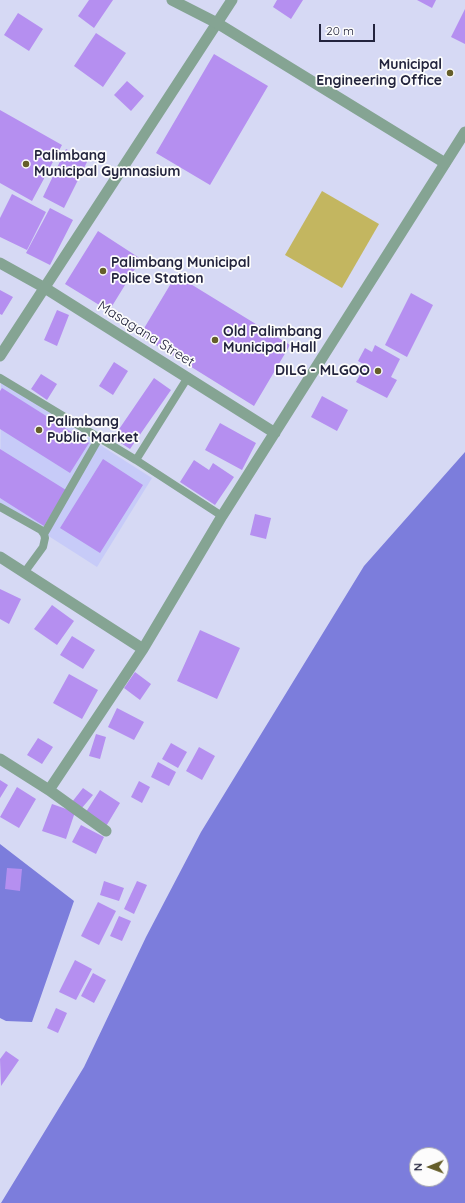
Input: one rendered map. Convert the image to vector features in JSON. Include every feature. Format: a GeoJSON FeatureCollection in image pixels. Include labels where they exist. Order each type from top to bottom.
{"type":"FeatureCollection","features":[{"type":"Feature","properties":{"kind":"street"},"geometry":{"type":"LineString","coordinates":[[172,0],[217,22],[446,162]]}},
{"type":"Feature","properties":{"kind":"street"},"geometry":{"type":"LineString","coordinates":[[0,356],[232,0]]}},
{"type":"Feature","properties":{"kind":"street"},"geometry":{"type":"LineString","coordinates":[[49,790],[143,649],[222,516],[465,132]]}},
{"type":"Feature","properties":{"kind":"street","name":"Masagana Street"},"geometry":{"type":"LineString","coordinates":[[0,263],[45,288],[275,433]]}},
{"type":"Feature","properties":{"kind":"street"},"geometry":{"type":"LineString","coordinates":[[0,557],[143,649]]}},
{"type":"Feature","properties":{"kind":"street"},"geometry":{"type":"LineString","coordinates":[[0,759],[49,790],[106,831]]}},
{"type":"Feature","properties":{"kind":"lane"},"geometry":{"type":"LineString","coordinates":[[136,460],[188,377]]}},
{"type":"Feature","properties":{"kind":"lane"},"geometry":{"type":"LineString","coordinates":[[0,378],[136,460],[222,516]]}},
{"type":"Feature","properties":{"kind":"lane"},"geometry":{"type":"LineString","coordinates":[[44,534],[99,438]]}},
{"type":"Feature","properties":{"kind":"lane"},"geometry":{"type":"LineString","coordinates":[[0,507],[41,530],[44,534],[45,538],[43,547],[24,573]]}},
{"type":"Feature","properties":{"kind":"shaded area"},"geometry":{"type":"Polygon","coordinates":[[[322,191],[379,224],[342,288],[285,255],[322,191]]]}},
{"type":"Feature","properties":{"kind":"shaded area","name":"Palimbang Public Market"},"geometry":{"type":"Polygon","coordinates":[[[1,382],[152,478],[97,567],[0,505],[1,382]]]}},
{"type":"Feature","properties":{"kind":"shaded area"},"geometry":{"type":"Polygon","coordinates":[[[465,452],[465,1203],[1,1203],[84,1067],[146,937],[201,832],[364,566],[465,452]]]}},
{"type":"Feature","properties":{"kind":"shaded area"},"geometry":{"type":"Polygon","coordinates":[[[0,844],[74,901],[32,1022],[6,1021],[0,1018],[0,844]]]}},
{"type":"Feature","properties":{"kind":"building"},"geometry":{"type":"Polygon","coordinates":[[[89,0],[113,0],[94,28],[78,16],[89,0]]]}},
{"type":"Feature","properties":{"kind":"building"},"geometry":{"type":"Polygon","coordinates":[[[277,0],[303,0],[291,19],[273,7],[277,0]]]}},
{"type":"Feature","properties":{"kind":"building"},"geometry":{"type":"Polygon","coordinates":[[[417,0],[436,0],[432,8],[417,0]]]}},
{"type":"Feature","properties":{"kind":"building"},"geometry":{"type":"Polygon","coordinates":[[[465,9],[465,44],[451,37],[465,9]]]}},
{"type":"Feature","properties":{"kind":"building"},"geometry":{"type":"Polygon","coordinates":[[[18,13],[43,29],[29,51],[4,35],[18,13]]]}},
{"type":"Feature","properties":{"kind":"building"},"geometry":{"type":"Polygon","coordinates":[[[96,33],[126,53],[103,87],[74,66],[96,33]]]}},
{"type":"Feature","properties":{"kind":"building"},"geometry":{"type":"Polygon","coordinates":[[[214,54],[268,86],[210,185],[156,153],[214,54]]]}},
{"type":"Feature","properties":{"kind":"building"},"geometry":{"type":"Polygon","coordinates":[[[127,81],[144,96],[131,111],[114,95],[127,81]]]}},
{"type":"Feature","properties":{"kind":"building","name":"Palimbang Municipal Gymnasium"},"geometry":{"type":"Polygon","coordinates":[[[0,110],[62,145],[32,201],[0,183],[0,110]]]}},
{"type":"Feature","properties":{"kind":"building"},"geometry":{"type":"Polygon","coordinates":[[[66,149],[88,160],[64,208],[43,197],[66,149]]]}},
{"type":"Feature","properties":{"kind":"building"},"geometry":{"type":"Polygon","coordinates":[[[12,194],[46,212],[27,250],[0,237],[0,218],[12,194]]]}},
{"type":"Feature","properties":{"kind":"building"},"geometry":{"type":"Polygon","coordinates":[[[50,208],[73,220],[50,265],[26,253],[50,208]]]}},
{"type":"Feature","properties":{"kind":"building","name":"Palimbang Municipal Police Station"},"geometry":{"type":"Polygon","coordinates":[[[98,231],[141,259],[109,311],[65,284],[98,231]]]}},
{"type":"Feature","properties":{"kind":"building","name":"Old Palimbang Municipal Hall"},"geometry":{"type":"Polygon","coordinates":[[[176,275],[290,345],[254,406],[140,335],[176,275]]]}},
{"type":"Feature","properties":{"kind":"building"},"geometry":{"type":"Polygon","coordinates":[[[0,290],[13,297],[2,315],[0,314],[0,290]]]}},
{"type":"Feature","properties":{"kind":"building"},"geometry":{"type":"Polygon","coordinates":[[[411,293],[433,305],[407,357],[385,345],[411,293]]]}},
{"type":"Feature","properties":{"kind":"building"},"geometry":{"type":"Polygon","coordinates":[[[57,310],[69,315],[57,346],[44,340],[57,310]]]}},
{"type":"Feature","properties":{"kind":"building","name":"DILG - MLGOO"},"geometry":{"type":"Polygon","coordinates":[[[375,345],[400,359],[391,377],[397,380],[387,398],[356,382],[365,365],[358,361],[365,348],[372,352],[375,345]]]}},
{"type":"Feature","properties":{"kind":"building"},"geometry":{"type":"Polygon","coordinates":[[[114,362],[128,371],[113,395],[99,386],[114,362]]]}},
{"type":"Feature","properties":{"kind":"building"},"geometry":{"type":"Polygon","coordinates":[[[41,374],[57,384],[47,400],[31,389],[41,374]]]}},
{"type":"Feature","properties":{"kind":"building"},"geometry":{"type":"Polygon","coordinates":[[[154,378],[171,390],[130,449],[113,438],[154,378]]]}},
{"type":"Feature","properties":{"kind":"building"},"geometry":{"type":"Polygon","coordinates":[[[2,388],[89,443],[70,473],[0,429],[0,391],[2,388]]]}},
{"type":"Feature","properties":{"kind":"building"},"geometry":{"type":"Polygon","coordinates":[[[322,396],[348,410],[337,431],[311,417],[322,396]]]}},
{"type":"Feature","properties":{"kind":"building"},"geometry":{"type":"Polygon","coordinates":[[[220,423],[256,443],[242,470],[205,450],[220,423]]]}},
{"type":"Feature","properties":{"kind":"building"},"geometry":{"type":"Polygon","coordinates":[[[0,449],[66,490],[44,526],[0,498],[0,449]]]}},
{"type":"Feature","properties":{"kind":"building"},"geometry":{"type":"Polygon","coordinates":[[[103,459],[143,485],[100,553],[60,528],[103,459]]]}},
{"type":"Feature","properties":{"kind":"building"},"geometry":{"type":"Polygon","coordinates":[[[194,460],[209,470],[213,463],[234,477],[215,505],[180,482],[194,460]]]}},
{"type":"Feature","properties":{"kind":"building"},"geometry":{"type":"Polygon","coordinates":[[[255,514],[271,518],[266,539],[250,535],[255,514]]]}},
{"type":"Feature","properties":{"kind":"building"},"geometry":{"type":"Polygon","coordinates":[[[0,589],[21,599],[9,624],[0,619],[0,589]]]}},
{"type":"Feature","properties":{"kind":"building"},"geometry":{"type":"Polygon","coordinates":[[[52,605],[74,621],[57,645],[34,629],[52,605]]]}},
{"type":"Feature","properties":{"kind":"building"},"geometry":{"type":"Polygon","coordinates":[[[200,630],[240,648],[217,699],[177,681],[200,630]]]}},
{"type":"Feature","properties":{"kind":"building"},"geometry":{"type":"Polygon","coordinates":[[[72,636],[95,650],[83,669],[60,655],[72,636]]]}},
{"type":"Feature","properties":{"kind":"building"},"geometry":{"type":"Polygon","coordinates":[[[135,672],[151,684],[140,700],[124,688],[135,672]]]}},
{"type":"Feature","properties":{"kind":"building"},"geometry":{"type":"Polygon","coordinates":[[[69,674],[98,690],[82,719],[53,703],[69,674]]]}},
{"type":"Feature","properties":{"kind":"building"},"geometry":{"type":"Polygon","coordinates":[[[117,708],[144,722],[134,740],[108,727],[117,708]]]}},
{"type":"Feature","properties":{"kind":"building"},"geometry":{"type":"Polygon","coordinates":[[[96,734],[106,737],[100,759],[89,756],[96,734]]]}},
{"type":"Feature","properties":{"kind":"building"},"geometry":{"type":"Polygon","coordinates":[[[38,738],[53,747],[42,764],[27,755],[38,738]]]}},
{"type":"Feature","properties":{"kind":"building"},"geometry":{"type":"Polygon","coordinates":[[[171,743],[187,752],[178,768],[162,759],[171,743]]]}},
{"type":"Feature","properties":{"kind":"building"},"geometry":{"type":"Polygon","coordinates":[[[199,747],[215,756],[202,780],[186,771],[199,747]]]}},
{"type":"Feature","properties":{"kind":"building"},"geometry":{"type":"Polygon","coordinates":[[[158,762],[176,772],[169,786],[151,777],[158,762]]]}},
{"type":"Feature","properties":{"kind":"building"},"geometry":{"type":"Polygon","coordinates":[[[0,780],[8,785],[0,798],[0,780]]]}},
{"type":"Feature","properties":{"kind":"building"},"geometry":{"type":"Polygon","coordinates":[[[139,781],[150,787],[142,803],[131,797],[139,781]]]}},
{"type":"Feature","properties":{"kind":"building"},"geometry":{"type":"Polygon","coordinates":[[[17,787],[36,799],[19,828],[0,817],[17,787]]]}},
{"type":"Feature","properties":{"kind":"building"},"geometry":{"type":"Polygon","coordinates":[[[83,788],[93,795],[81,809],[72,802],[83,788]]]}},
{"type":"Feature","properties":{"kind":"building"},"geometry":{"type":"Polygon","coordinates":[[[100,790],[120,803],[105,828],[84,815],[100,790]]]}},
{"type":"Feature","properties":{"kind":"building"},"geometry":{"type":"Polygon","coordinates":[[[52,804],[75,812],[66,839],[42,831],[52,804]]]}},
{"type":"Feature","properties":{"kind":"building"},"geometry":{"type":"Polygon","coordinates":[[[81,825],[104,837],[96,854],[72,842],[81,825]]]}},
{"type":"Feature","properties":{"kind":"building"},"geometry":{"type":"Polygon","coordinates":[[[7,868],[22,869],[20,891],[5,889],[7,868]]]}},
{"type":"Feature","properties":{"kind":"building"},"geometry":{"type":"Polygon","coordinates":[[[104,881],[124,888],[119,901],[100,895],[104,881]]]}},
{"type":"Feature","properties":{"kind":"building"},"geometry":{"type":"Polygon","coordinates":[[[137,881],[147,885],[134,914],[124,909],[137,881]]]}},
{"type":"Feature","properties":{"kind":"building"},"geometry":{"type":"Polygon","coordinates":[[[98,902],[116,911],[99,945],[81,936],[98,902]]]}},
{"type":"Feature","properties":{"kind":"building"},"geometry":{"type":"Polygon","coordinates":[[[119,916],[131,921],[122,941],[110,936],[119,916]]]}},
{"type":"Feature","properties":{"kind":"building"},"geometry":{"type":"Polygon","coordinates":[[[75,960],[92,969],[76,1000],[59,992],[75,960]]]}},
{"type":"Feature","properties":{"kind":"building"},"geometry":{"type":"Polygon","coordinates":[[[93,973],[106,980],[94,1003],[81,996],[93,973]]]}},
{"type":"Feature","properties":{"kind":"building"},"geometry":{"type":"Polygon","coordinates":[[[56,1008],[67,1013],[58,1033],[47,1028],[56,1008]]]}},
{"type":"Feature","properties":{"kind":"building"},"geometry":{"type":"Polygon","coordinates":[[[6,1051],[19,1060],[1,1086],[0,1059],[6,1051]]]}},
{"type":"Feature","properties":{"kind":"place","name":"Municipal Engineering Office"},"geometry":{"type":"Point","coordinates":[450,73]}},
{"type":"Feature","properties":{"kind":"place","name":"Palimbang Municipal Gymnasium"},"geometry":{"type":"Point","coordinates":[26,164]}},
{"type":"Feature","properties":{"kind":"place","name":"Palimbang Municipal Police Station"},"geometry":{"type":"Point","coordinates":[103,271]}},
{"type":"Feature","properties":{"kind":"place","name":"Old Palimbang Municipal Hall"},"geometry":{"type":"Point","coordinates":[215,340]}},
{"type":"Feature","properties":{"kind":"place","name":"DILG - MLGOO"},"geometry":{"type":"Point","coordinates":[378,371]}},
{"type":"Feature","properties":{"kind":"place","name":"Palimbang Public Market"},"geometry":{"type":"Point","coordinates":[39,430]}}]}
